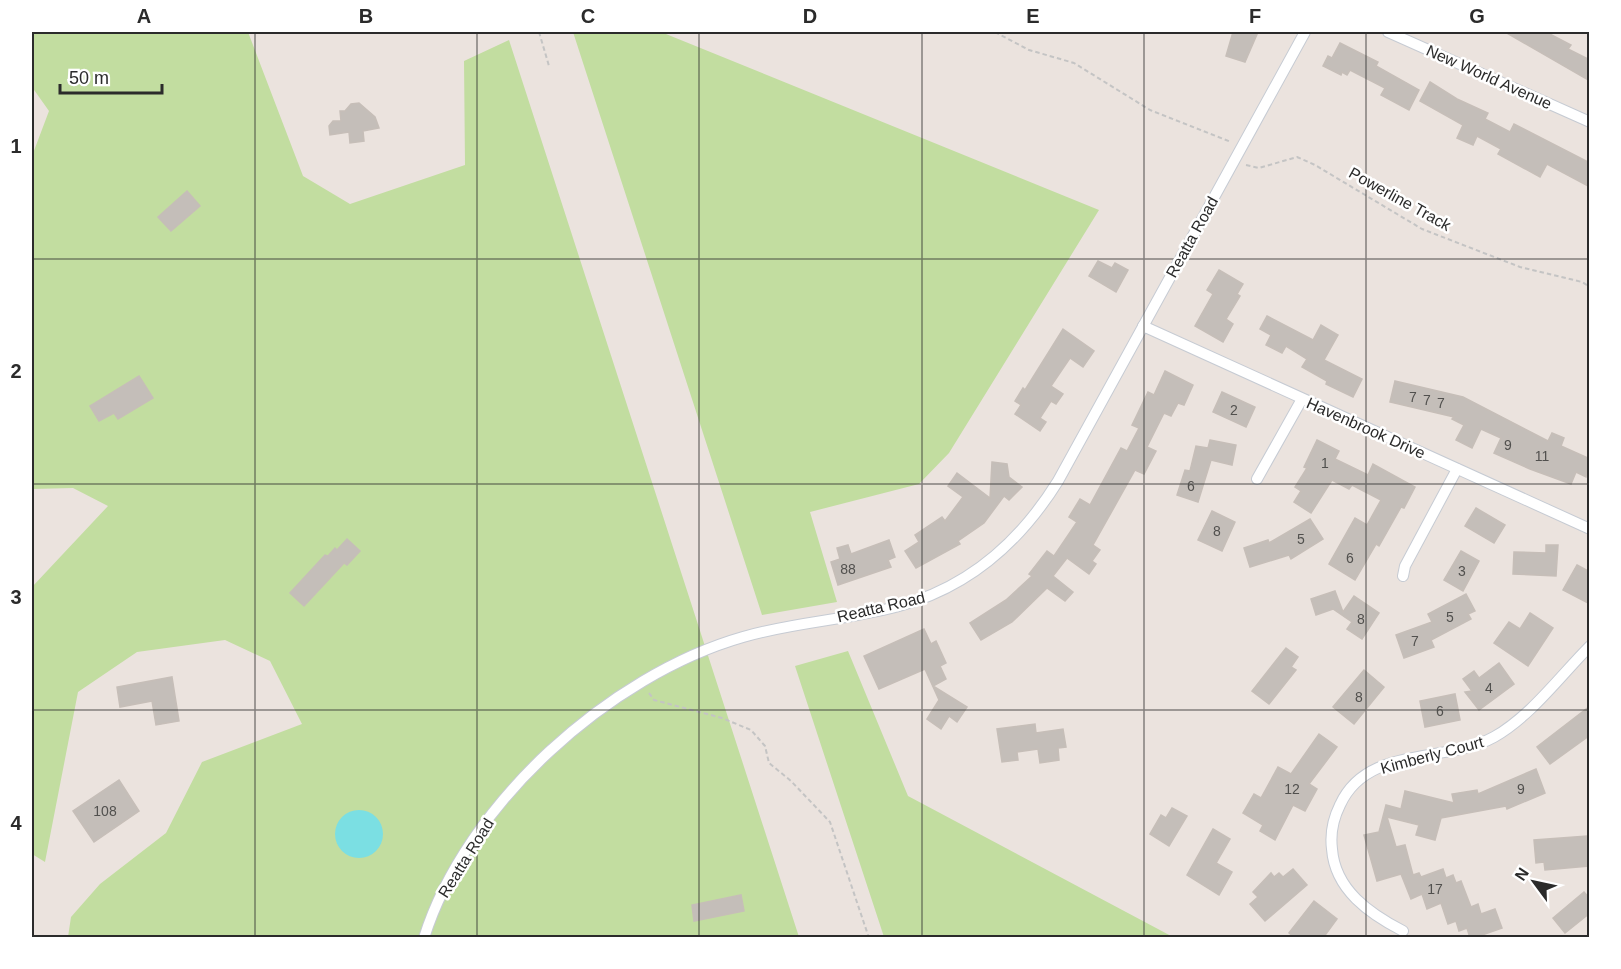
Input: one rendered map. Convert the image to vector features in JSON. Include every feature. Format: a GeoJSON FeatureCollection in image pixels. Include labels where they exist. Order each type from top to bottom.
{"type":"FeatureCollection","features":[{"type":"Feature","properties":{"kind":"street","name":"Reatta Road"},"geometry":{"type":"LineString","coordinates":[[424,938],[429,920],[478,832],[511,790],[586,720],[643,683],[704,650],[781,628],[897,607],[934,595],[969,577],[998,555],[1022,532],[1042,506],[1305,32]]}},
{"type":"Feature","properties":{"kind":"street","name":"New World Avenue"},"geometry":{"type":"LineString","coordinates":[[1388,32],[1590,122]]}},
{"type":"Feature","properties":{"kind":"street","name":"Havenbrook Drive"},"geometry":{"type":"LineString","coordinates":[[1143,326],[1590,530]]}},
{"type":"Feature","properties":{"kind":"street"},"geometry":{"type":"LineString","coordinates":[[1257,479],[1302,399]]}},
{"type":"Feature","properties":{"kind":"street"},"geometry":{"type":"LineString","coordinates":[[1403,576],[1405,566],[1457,469]]}},
{"type":"Feature","properties":{"kind":"street","name":"Kimberly Court"},"geometry":{"type":"LineString","coordinates":[[1403,931],[1364,907],[1352,896],[1336,869],[1331,836],[1334,817],[1344,796],[1355,782],[1372,771],[1395,762],[1449,751],[1493,738],[1521,717],[1590,646]]}},
{"type":"Feature","properties":{"kind":"path"},"geometry":{"type":"LineString","coordinates":[[539,32],[549,66]]}},
{"type":"Feature","properties":{"kind":"path"},"geometry":{"type":"LineString","coordinates":[[996,32],[1029,50],[1074,63],[1150,110],[1242,146]]}},
{"type":"Feature","properties":{"kind":"path","name":"Powerline Track"},"geometry":{"type":"LineString","coordinates":[[1235,158],[1248,166],[1259,168],[1297,157],[1315,165],[1422,229],[1510,264],[1582,282],[1590,288]]}},
{"type":"Feature","properties":{"kind":"path"},"geometry":{"type":"LineString","coordinates":[[643,683],[654,700],[722,718],[752,730],[765,746],[770,763],[791,781],[830,822],[869,938]]}},
{"type":"Feature","properties":{"kind":"green space"},"geometry":{"type":"Polygon","coordinates":[[[32,32],[248,32],[303,176],[350,204],[465,165],[464,61],[509,40],[799,937],[68,937],[71,917],[100,884],[166,833],[202,762],[302,724],[270,661],[225,640],[137,652],[78,692],[45,862],[32,854],[32,587],[108,506],[73,488],[32,489],[32,156],[49,111],[32,87],[32,32]]]}},
{"type":"Feature","properties":{"kind":"green space"},"geometry":{"type":"Polygon","coordinates":[[[573,32],[661,32],[1099,210],[949,453],[919,484],[810,512],[837,602],[762,615],[573,32]]]}},
{"type":"Feature","properties":{"kind":"green space"},"geometry":{"type":"Polygon","coordinates":[[[848,651],[908,796],[1173,937],[884,937],[795,666],[848,651]]]}},
{"type":"Feature","properties":{"kind":"water"},"geometry":{"type":"Polygon","coordinates":[[[359,810],[376,817],[383,834],[376,851],[359,858],[342,851],[335,834],[342,817],[359,810]]]}},
{"type":"Feature","properties":{"kind":"building"},"geometry":{"type":"Polygon","coordinates":[[[1233,32],[1258,32],[1245,62],[1226,56],[1233,32]]]}},
{"type":"Feature","properties":{"kind":"building"},"geometry":{"type":"Polygon","coordinates":[[[1505,32],[1546,32],[1571,45],[1568,49],[1590,60],[1590,81],[1505,32]]]}},
{"type":"Feature","properties":{"kind":"building"},"geometry":{"type":"Polygon","coordinates":[[[1340,43],[1378,62],[1376,66],[1419,90],[1409,110],[1381,95],[1385,88],[1350,70],[1347,75],[1342,72],[1341,75],[1323,66],[1328,56],[1332,58],[1340,43]]]}},
{"type":"Feature","properties":{"kind":"building"},"geometry":{"type":"Polygon","coordinates":[[[1430,82],[1457,99],[1488,113],[1485,119],[1510,132],[1514,124],[1590,163],[1590,187],[1547,164],[1540,177],[1498,154],[1501,149],[1477,136],[1473,145],[1457,138],[1463,125],[1420,101],[1430,82]]]}},
{"type":"Feature","properties":{"kind":"building"},"geometry":{"type":"Polygon","coordinates":[[[359,103],[375,117],[379,128],[363,131],[364,141],[350,143],[349,132],[330,135],[329,126],[333,121],[341,121],[340,111],[345,111],[351,104],[359,103]]]}},
{"type":"Feature","properties":{"kind":"building"},"geometry":{"type":"Polygon","coordinates":[[[187,191],[200,206],[171,231],[158,217],[187,191]]]}},
{"type":"Feature","properties":{"kind":"building"},"geometry":{"type":"Polygon","coordinates":[[[1098,261],[1112,268],[1115,263],[1128,270],[1116,292],[1089,276],[1098,261]]]}},
{"type":"Feature","properties":{"kind":"building"},"geometry":{"type":"Polygon","coordinates":[[[1219,270],[1243,284],[1237,294],[1240,296],[1226,319],[1233,324],[1223,342],[1195,326],[1213,294],[1207,290],[1219,270]]]}},
{"type":"Feature","properties":{"kind":"building"},"geometry":{"type":"Polygon","coordinates":[[[1267,316],[1313,340],[1321,325],[1338,335],[1324,360],[1362,379],[1353,397],[1326,384],[1327,381],[1302,367],[1307,359],[1286,346],[1282,353],[1266,345],[1271,335],[1260,329],[1267,316]]]}},
{"type":"Feature","properties":{"kind":"building"},"geometry":{"type":"Polygon","coordinates":[[[1063,329],[1094,351],[1083,367],[1070,358],[1051,386],[1063,394],[1056,404],[1051,401],[1040,418],[1046,422],[1040,431],[1015,414],[1021,405],[1015,401],[1023,388],[1025,390],[1063,329]]]}},
{"type":"Feature","properties":{"kind":"building"},"geometry":{"type":"Polygon","coordinates":[[[1165,371],[1193,385],[1184,405],[1178,403],[1171,416],[1164,413],[1147,447],[1156,451],[1144,474],[1135,470],[1093,545],[1100,550],[1092,561],[1096,564],[1089,574],[1067,558],[1053,576],[1073,592],[1065,601],[1047,588],[1012,622],[981,640],[970,623],[1006,600],[1032,576],[1029,574],[1047,551],[1054,556],[1077,522],[1069,517],[1080,499],[1090,505],[1121,448],[1127,451],[1139,428],[1132,425],[1148,392],[1154,395],[1165,371]]]}},
{"type":"Feature","properties":{"kind":"building"},"geometry":{"type":"Polygon","coordinates":[[[139,376],[153,398],[118,419],[114,413],[99,421],[90,406],[139,376]]]}},
{"type":"Feature","properties":{"kind":"building"},"geometry":{"type":"Polygon","coordinates":[[[1395,381],[1463,397],[1548,441],[1552,433],[1564,438],[1561,446],[1590,459],[1586,477],[1576,472],[1571,484],[1494,453],[1501,438],[1481,429],[1472,448],[1456,440],[1464,425],[1452,419],[1454,417],[1390,402],[1395,381]]]}},
{"type":"Feature","properties":{"kind":"building"},"geometry":{"type":"Polygon","coordinates":[[[1222,392],[1255,407],[1246,427],[1213,412],[1222,392]]]}},
{"type":"Feature","properties":{"kind":"building"},"geometry":{"type":"Polygon","coordinates":[[[1210,440],[1236,445],[1232,465],[1211,460],[1198,502],[1177,495],[1185,470],[1190,471],[1196,446],[1208,448],[1210,440]]]}},
{"type":"Feature","properties":{"kind":"building"},"geometry":{"type":"Polygon","coordinates":[[[1317,440],[1339,451],[1335,459],[1368,475],[1373,464],[1415,487],[1404,508],[1401,507],[1379,546],[1376,544],[1355,580],[1329,564],[1355,518],[1367,525],[1381,500],[1352,485],[1349,489],[1332,480],[1311,513],[1294,502],[1301,491],[1295,487],[1307,468],[1304,467],[1317,440]]]}},
{"type":"Feature","properties":{"kind":"building"},"geometry":{"type":"Polygon","coordinates":[[[992,462],[1007,464],[1009,477],[1022,487],[1009,500],[1004,496],[984,523],[958,541],[960,544],[916,568],[905,551],[919,542],[915,535],[942,517],[945,521],[963,497],[948,486],[957,473],[990,498],[992,462]]]}},
{"type":"Feature","properties":{"kind":"building"},"geometry":{"type":"Polygon","coordinates":[[[1476,508],[1505,525],[1494,543],[1465,526],[1476,508]]]}},
{"type":"Feature","properties":{"kind":"building"},"geometry":{"type":"Polygon","coordinates":[[[1212,511],[1235,522],[1222,551],[1198,540],[1212,511]]]}},
{"type":"Feature","properties":{"kind":"building"},"geometry":{"type":"Polygon","coordinates":[[[1310,519],[1323,539],[1291,559],[1289,555],[1250,567],[1244,548],[1268,540],[1269,543],[1310,519]]]}},
{"type":"Feature","properties":{"kind":"building"},"geometry":{"type":"Polygon","coordinates":[[[347,539],[360,551],[347,565],[344,563],[304,606],[290,593],[325,555],[328,556],[335,548],[337,550],[347,539]]]}},
{"type":"Feature","properties":{"kind":"building"},"geometry":{"type":"Polygon","coordinates":[[[889,540],[895,557],[888,560],[891,567],[838,585],[831,562],[840,559],[837,548],[848,545],[851,554],[889,540]]]}},
{"type":"Feature","properties":{"kind":"building"},"geometry":{"type":"Polygon","coordinates":[[[1546,545],[1558,545],[1556,576],[1513,574],[1514,552],[1546,553],[1546,545]]]}},
{"type":"Feature","properties":{"kind":"building"},"geometry":{"type":"Polygon","coordinates":[[[1461,551],[1479,561],[1463,591],[1444,580],[1461,551]]]}},
{"type":"Feature","properties":{"kind":"building"},"geometry":{"type":"Polygon","coordinates":[[[1577,565],[1590,572],[1590,604],[1563,590],[1577,565]]]}},
{"type":"Feature","properties":{"kind":"building"},"geometry":{"type":"Polygon","coordinates":[[[1335,591],[1343,612],[1354,596],[1379,613],[1362,639],[1347,629],[1352,622],[1333,609],[1316,615],[1311,599],[1335,591]]]}},
{"type":"Feature","properties":{"kind":"building"},"geometry":{"type":"Polygon","coordinates":[[[1466,594],[1475,611],[1468,614],[1471,619],[1431,640],[1434,647],[1404,658],[1396,635],[1432,622],[1428,614],[1466,594]]]}},
{"type":"Feature","properties":{"kind":"building"},"geometry":{"type":"Polygon","coordinates":[[[1530,613],[1553,628],[1528,666],[1494,643],[1509,622],[1520,629],[1530,613]]]}},
{"type":"Feature","properties":{"kind":"building"},"geometry":{"type":"Polygon","coordinates":[[[924,629],[931,644],[936,641],[946,663],[940,666],[946,679],[933,686],[967,707],[957,722],[949,716],[941,729],[927,719],[939,700],[925,669],[879,689],[864,656],[924,629]]]}},
{"type":"Feature","properties":{"kind":"building"},"geometry":{"type":"Polygon","coordinates":[[[1286,648],[1298,657],[1291,667],[1296,670],[1269,704],[1252,691],[1286,648]]]}},
{"type":"Feature","properties":{"kind":"building"},"geometry":{"type":"Polygon","coordinates":[[[1499,663],[1514,684],[1479,710],[1465,692],[1472,691],[1463,679],[1474,671],[1479,678],[1499,663]]]}},
{"type":"Feature","properties":{"kind":"building"},"geometry":{"type":"Polygon","coordinates":[[[1364,670],[1384,687],[1354,724],[1333,707],[1364,670]]]}},
{"type":"Feature","properties":{"kind":"building"},"geometry":{"type":"Polygon","coordinates":[[[172,677],[179,721],[156,725],[152,701],[120,707],[117,687],[172,677]]]}},
{"type":"Feature","properties":{"kind":"building"},"geometry":{"type":"Polygon","coordinates":[[[1455,694],[1460,720],[1425,727],[1420,701],[1455,694]]]}},
{"type":"Feature","properties":{"kind":"building"},"geometry":{"type":"Polygon","coordinates":[[[1590,706],[1590,735],[1550,764],[1537,747],[1590,706]]]}},
{"type":"Feature","properties":{"kind":"building"},"geometry":{"type":"Polygon","coordinates":[[[1035,724],[1036,733],[1063,729],[1066,747],[1058,748],[1059,760],[1040,763],[1038,749],[1017,752],[1018,760],[1002,762],[997,729],[1035,724]]]}},
{"type":"Feature","properties":{"kind":"building"},"geometry":{"type":"Polygon","coordinates":[[[1319,734],[1337,747],[1309,784],[1317,789],[1305,811],[1293,805],[1275,840],[1260,831],[1263,825],[1243,813],[1254,794],[1261,798],[1278,767],[1291,774],[1319,734]]]}},
{"type":"Feature","properties":{"kind":"building"},"geometry":{"type":"Polygon","coordinates":[[[1536,769],[1545,793],[1507,809],[1506,806],[1441,818],[1435,840],[1416,835],[1419,825],[1387,817],[1396,847],[1405,845],[1413,875],[1419,873],[1421,877],[1443,869],[1446,878],[1453,875],[1456,883],[1461,881],[1471,907],[1478,904],[1481,914],[1495,909],[1502,928],[1482,935],[1483,938],[1470,938],[1467,928],[1459,931],[1456,921],[1448,924],[1441,903],[1427,909],[1422,894],[1411,899],[1401,874],[1377,881],[1364,835],[1379,832],[1386,805],[1401,809],[1405,791],[1454,803],[1452,794],[1477,790],[1478,794],[1536,769]]]}},
{"type":"Feature","properties":{"kind":"building"},"geometry":{"type":"Polygon","coordinates":[[[119,780],[139,811],[94,842],[73,811],[119,780]]]}},
{"type":"Feature","properties":{"kind":"building"},"geometry":{"type":"Polygon","coordinates":[[[1172,808],[1187,816],[1169,846],[1150,834],[1161,815],[1166,818],[1172,808]]]}},
{"type":"Feature","properties":{"kind":"building"},"geometry":{"type":"Polygon","coordinates":[[[1213,829],[1230,839],[1216,863],[1232,872],[1219,895],[1187,875],[1213,829]]]}},
{"type":"Feature","properties":{"kind":"building"},"geometry":{"type":"Polygon","coordinates":[[[1587,836],[1589,866],[1545,870],[1544,862],[1536,863],[1534,840],[1587,836]]]}},
{"type":"Feature","properties":{"kind":"building"},"geometry":{"type":"Polygon","coordinates":[[[1293,869],[1307,885],[1265,921],[1250,904],[1258,897],[1253,892],[1271,873],[1274,877],[1279,873],[1283,877],[1293,869]]]}},
{"type":"Feature","properties":{"kind":"building"},"geometry":{"type":"Polygon","coordinates":[[[1584,892],[1590,899],[1590,913],[1565,933],[1553,918],[1584,892]]]}},
{"type":"Feature","properties":{"kind":"building"},"geometry":{"type":"Polygon","coordinates":[[[741,895],[744,911],[694,921],[692,905],[741,895]]]}},
{"type":"Feature","properties":{"kind":"building"},"geometry":{"type":"Polygon","coordinates":[[[1314,901],[1337,919],[1323,938],[1295,938],[1289,933],[1314,901]]]}}]}
